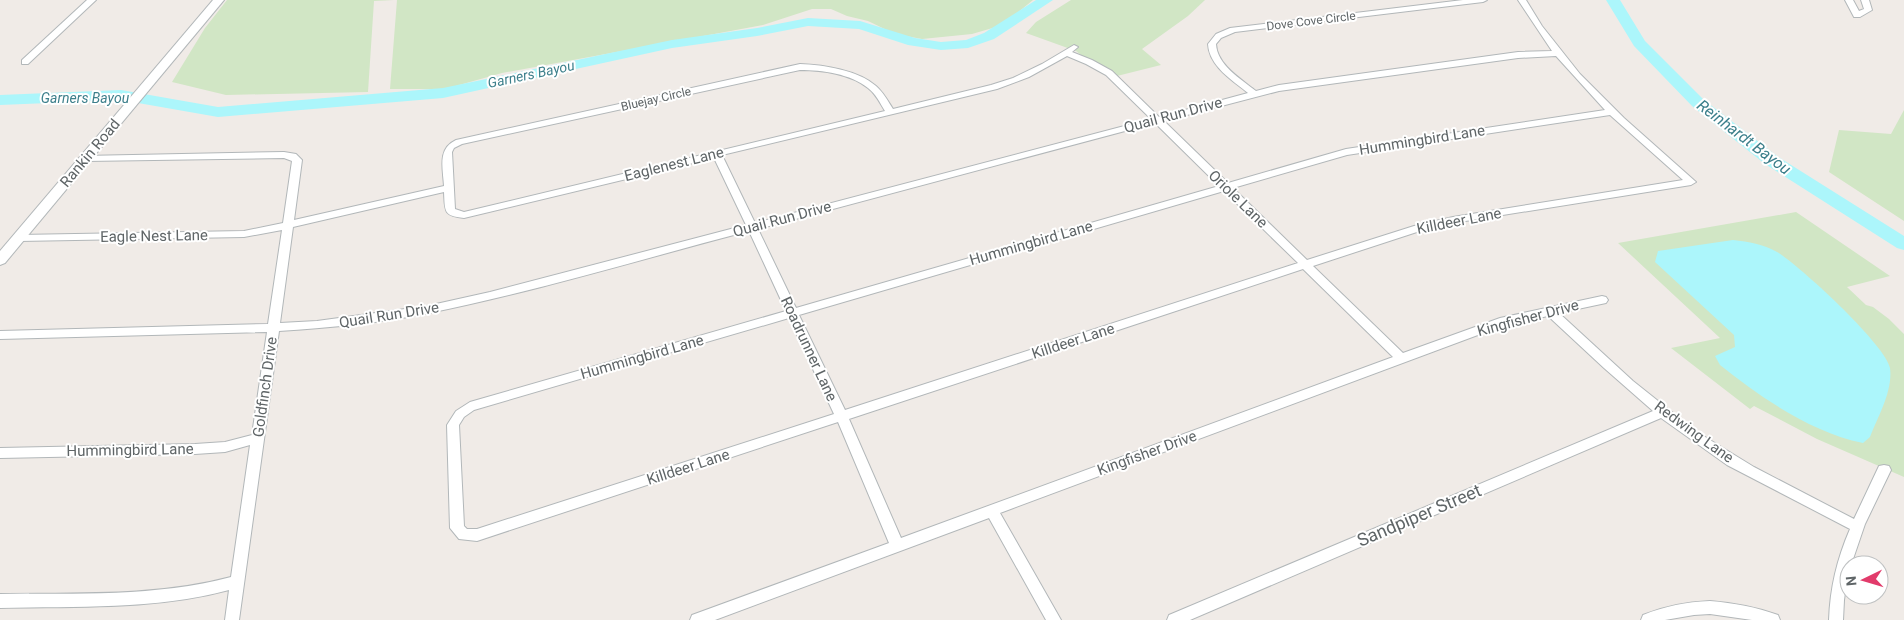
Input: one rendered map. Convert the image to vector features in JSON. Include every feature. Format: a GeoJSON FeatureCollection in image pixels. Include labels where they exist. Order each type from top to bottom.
{"type":"FeatureCollection","features":[{"type":"Feature","properties":{"kind":"street"},"geometry":{"type":"LineString","coordinates":[[25,62],[92,0]]}},
{"type":"Feature","properties":{"kind":"street","name":"Rankin Road"},"geometry":{"type":"LineString","coordinates":[[0,260],[219,0]]}},
{"type":"Feature","properties":{"kind":"street","name":"Dove Cove Circle"},"geometry":{"type":"LineString","coordinates":[[1254,94],[1220,64],[1212,54],[1213,43],[1221,34],[1233,30],[1483,0]]}},
{"type":"Feature","properties":{"kind":"street"},"geometry":{"type":"LineString","coordinates":[[1522,0],[1557,53],[1611,112]]}},
{"type":"Feature","properties":{"kind":"street"},"geometry":{"type":"LineString","coordinates":[[1849,0],[1857,15],[1868,10],[1865,0]]}},
{"type":"Feature","properties":{"kind":"street","name":"Eaglenest Lane"},"geometry":{"type":"LineString","coordinates":[[449,188],[450,210],[454,214],[464,215],[1010,83],[1042,69],[1070,50]]}},
{"type":"Feature","properties":{"kind":"street","name":"Oriole Lane"},"geometry":{"type":"LineString","coordinates":[[1070,50],[1109,73],[1402,359]]}},
{"type":"Feature","properties":{"kind":"street","name":"Quail Run Drive"},"geometry":{"type":"LineString","coordinates":[[0,335],[273,329],[376,318],[427,310],[499,293],[1254,94],[1334,79],[1518,55],[1557,53]]}},
{"type":"Feature","properties":{"kind":"street","name":"Bluejay Circle"},"geometry":{"type":"LineString","coordinates":[[449,188],[447,152],[451,146],[460,142],[800,67],[815,67],[867,82],[876,90],[890,112]]}},
{"type":"Feature","properties":{"kind":"street","name":"Killdeer Lane"},"geometry":{"type":"LineString","coordinates":[[464,535],[478,535],[1418,228],[1453,220],[1691,182],[1611,112]]}},
{"type":"Feature","properties":{"kind":"street","name":"Hummingbird Lane"},"geometry":{"type":"LineString","coordinates":[[464,535],[457,528],[452,425],[460,414],[470,407],[1346,152],[1379,145],[1611,112]]}},
{"type":"Feature","properties":{"kind":"street","name":"Roadrunner Lane"},"geometry":{"type":"LineString","coordinates":[[717,154],[842,417],[897,545]]}},
{"type":"Feature","properties":{"kind":"street","name":"Goldfinch Drive"},"geometry":{"type":"LineString","coordinates":[[86,158],[294,156],[297,160],[232,620]]}},
{"type":"Feature","properties":{"kind":"street"},"geometry":{"type":"LineString","coordinates":[[288,225],[449,188]]}},
{"type":"Feature","properties":{"kind":"street","name":"Eagle Nest Lane"},"geometry":{"type":"LineString","coordinates":[[19,238],[223,235],[270,230],[288,225]]}},
{"type":"Feature","properties":{"kind":"street","name":"Kingfisher Drive"},"geometry":{"type":"LineString","coordinates":[[697,620],[1500,322],[1602,300]]}},
{"type":"Feature","properties":{"kind":"street","name":"Redwing Lane"},"geometry":{"type":"LineString","coordinates":[[1549,310],[1594,353],[1664,411],[1714,449],[1762,478],[1858,527]]}},
{"type":"Feature","properties":{"kind":"street","name":"Sandpiper Street"},"geometry":{"type":"LineString","coordinates":[[1174,620],[1664,411]]}},
{"type":"Feature","properties":{"kind":"street","name":"Hummingbird Lane"},"geometry":{"type":"LineString","coordinates":[[0,453],[215,447],[258,438]]}},
{"type":"Feature","properties":{"kind":"street"},"geometry":{"type":"LineString","coordinates":[[1836,620],[1835,603],[1841,569],[1884,470]]}},
{"type":"Feature","properties":{"kind":"street"},"geometry":{"type":"LineString","coordinates":[[992,511],[1054,620]]}},
{"type":"Feature","properties":{"kind":"street"},"geometry":{"type":"LineString","coordinates":[[0,601],[155,597],[199,592],[237,582]]}},
{"type":"Feature","properties":{"kind":"street"},"geometry":{"type":"LineString","coordinates":[[1648,620],[1661,613],[1693,607],[1726,609],[1773,620]]}},
{"type":"Feature","properties":{"kind":"green space"},"geometry":{"type":"Polygon","coordinates":[[[227,0],[394,0],[374,1],[368,92],[226,95],[172,82],[205,28],[227,0]]]}},
{"type":"Feature","properties":{"kind":"green space"},"geometry":{"type":"Polygon","coordinates":[[[397,0],[1033,0],[1010,19],[996,27],[972,34],[922,39],[895,34],[868,21],[847,16],[831,9],[812,9],[763,25],[502,73],[445,89],[390,89],[397,0]]]}},
{"type":"Feature","properties":{"kind":"green space"},"geometry":{"type":"Polygon","coordinates":[[[1071,0],[1205,0],[1188,16],[1142,49],[1161,65],[1117,76],[1108,68],[1076,51],[1026,33],[1036,22],[1071,0]]]}},
{"type":"Feature","properties":{"kind":"green space"},"geometry":{"type":"Polygon","coordinates":[[[1904,110],[1904,221],[1829,172],[1839,130],[1891,134],[1904,110]]]}},
{"type":"Feature","properties":{"kind":"green space"},"geometry":{"type":"Polygon","coordinates":[[[1796,212],[1890,276],[1847,287],[1866,305],[1873,307],[1889,319],[1904,334],[1904,477],[1817,439],[1754,406],[1750,409],[1671,348],[1720,338],[1618,243],[1796,212]]]}},
{"type":"Feature","properties":{"kind":"water"},"geometry":{"type":"Polygon","coordinates":[[[1733,240],[1766,247],[1788,260],[1840,306],[1874,342],[1885,357],[1890,368],[1887,394],[1870,437],[1863,443],[1824,431],[1787,412],[1752,390],[1720,365],[1715,356],[1735,347],[1734,335],[1655,262],[1658,251],[1733,240]]]}},
{"type":"Feature","properties":{"kind":"waterway","name":"Garners Bayou"},"geometry":{"type":"LineString","coordinates":[[0,100],[121,95],[218,112],[443,93],[672,44],[757,32],[808,22],[860,25],[913,42],[941,46],[968,44],[989,36],[1046,0]]}},
{"type":"Feature","properties":{"kind":"waterway","name":"Reinhardt Bayou"},"geometry":{"type":"LineString","coordinates":[[1613,0],[1639,43],[1698,103],[1771,160],[1904,244]]}}]}
